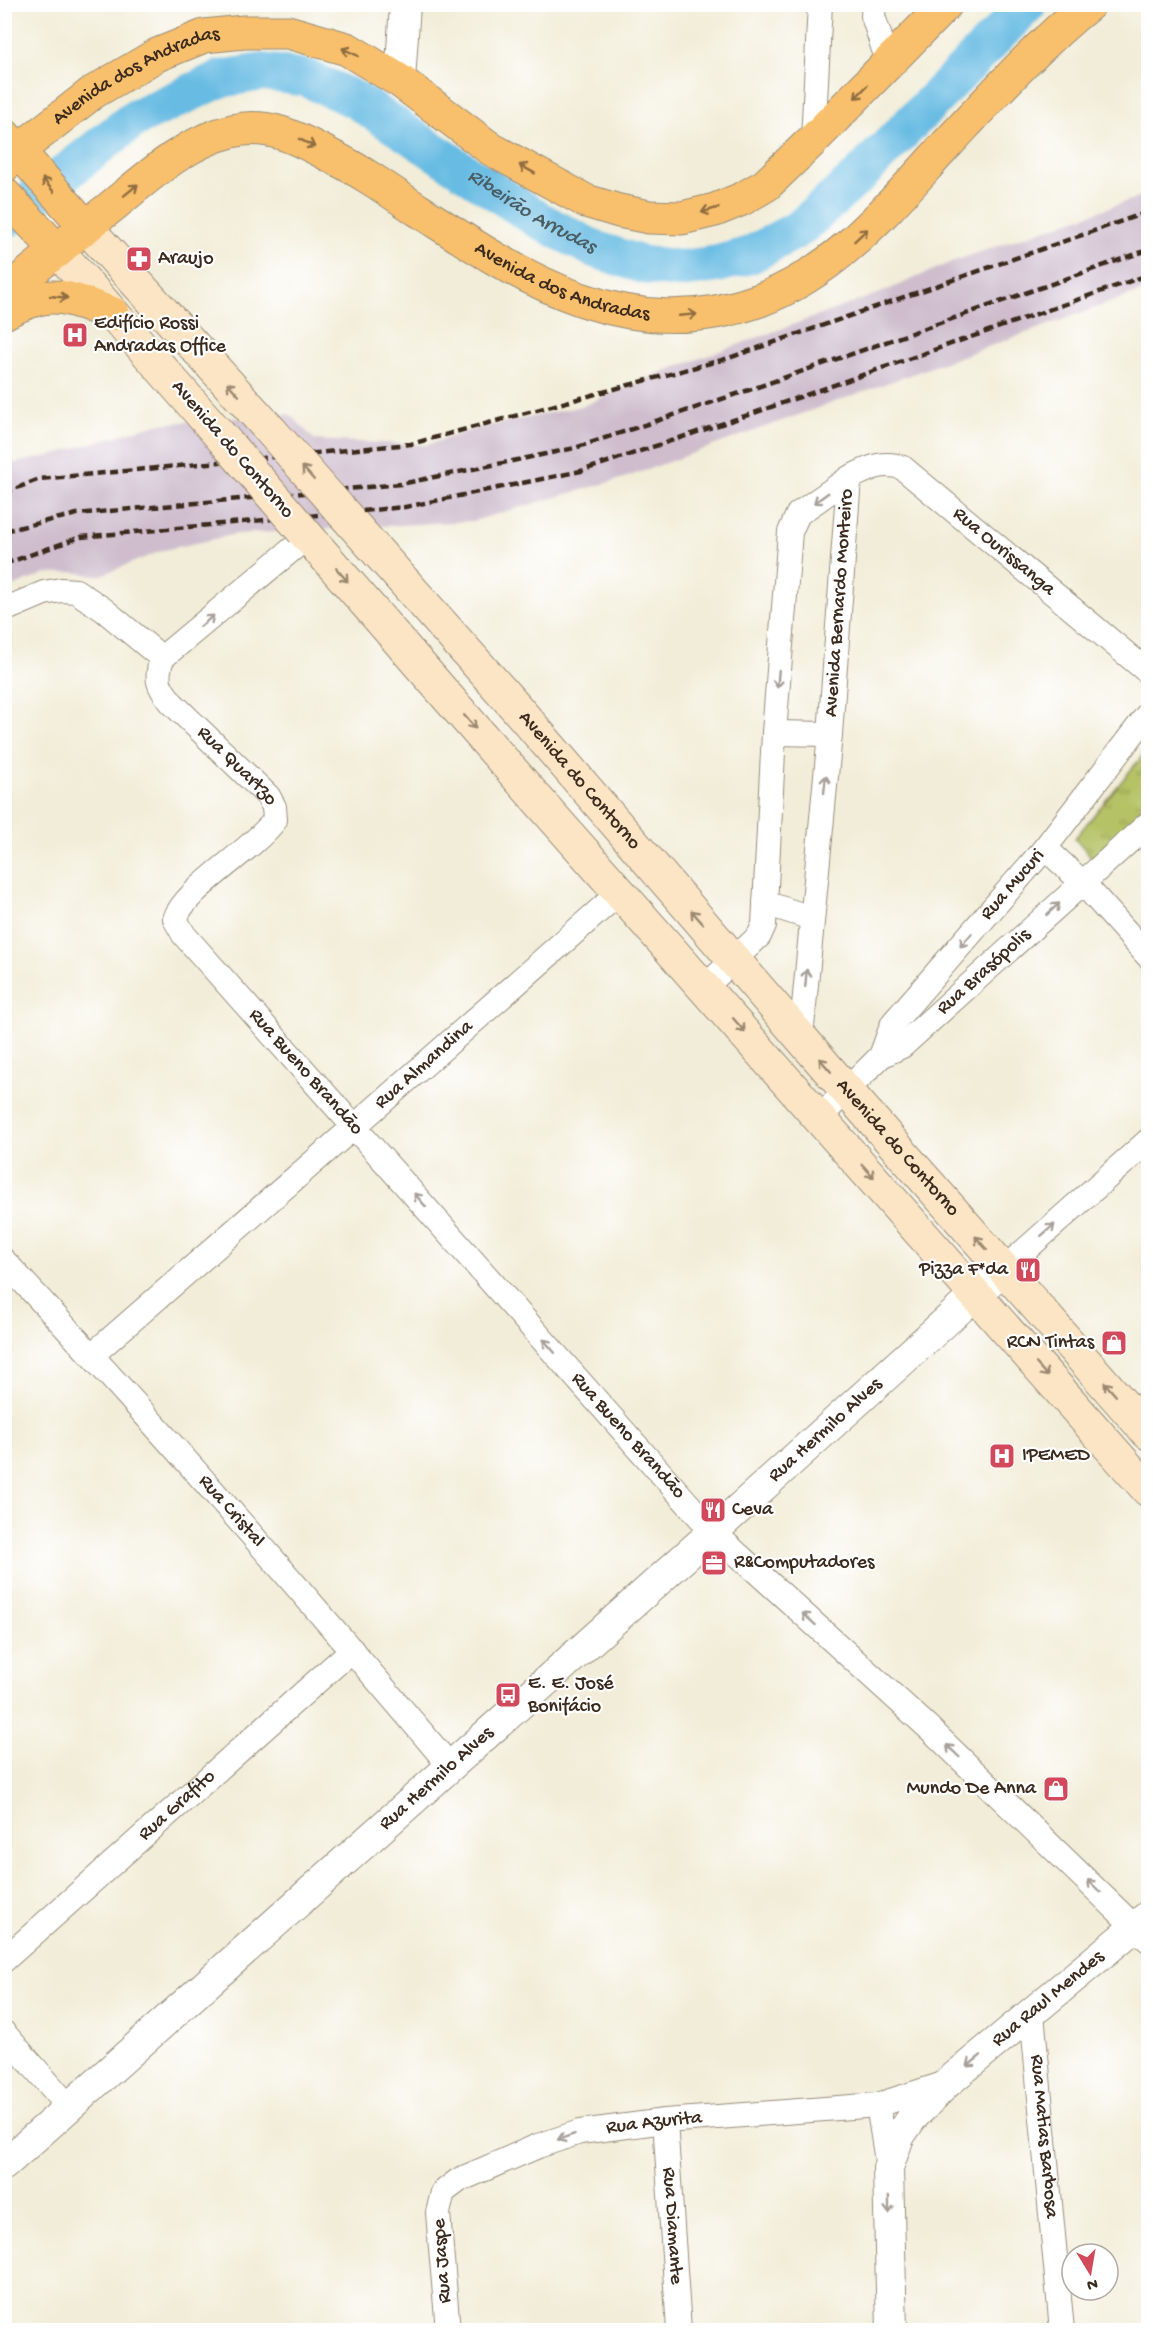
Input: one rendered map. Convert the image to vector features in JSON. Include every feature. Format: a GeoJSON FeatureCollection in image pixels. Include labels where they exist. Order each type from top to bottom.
{"type":"FeatureCollection","features":[{"type":"Feature","properties":{"kind":"main road","name":"Avenida dos Andradas"},"geometry":{"type":"LineString","coordinates":[[14,152],[93,93],[157,55],[204,36],[244,32],[288,32],[347,49],[400,81],[491,149],[586,201],[650,217],[682,218],[715,210],[741,200],[766,185],[889,64],[946,4]]}},
{"type":"Feature","properties":{"kind":"main road","name":"Avenida dos Andradas"},"geometry":{"type":"LineString","coordinates":[[4,294],[51,243],[78,219],[202,142],[232,131],[262,128],[291,135],[355,168],[427,215],[551,289],[616,311],[650,316],[686,316],[723,310],[759,300],[793,285],[830,262],[894,203],[949,142],[1065,24],[1089,4]]}},
{"type":"Feature","properties":{"kind":"main road","name":"Avenida do Contorno"},"geometry":{"type":"LineString","coordinates":[[14,152],[272,432],[1149,1433]]}},
{"type":"Feature","properties":{"kind":"main road","name":"Avenida do Contorno"},"geometry":{"type":"LineString","coordinates":[[4,194],[51,243],[620,892],[1149,1490]]}},
{"type":"Feature","properties":{"kind":"main road"},"geometry":{"type":"LineString","coordinates":[[4,313],[28,301],[50,296],[68,298],[113,314]]}},
{"type":"Feature","properties":{"kind":"street"},"geometry":{"type":"LineString","coordinates":[[400,81],[405,4]]}},
{"type":"Feature","properties":{"kind":"street"},"geometry":{"type":"LineString","coordinates":[[813,140],[820,4]]}},
{"type":"Feature","properties":{"kind":"street"},"geometry":{"type":"LineString","coordinates":[[874,4],[873,16],[889,64]]}},
{"type":"Feature","properties":{"kind":"street","name":"Rua Ourissanga"},"geometry":{"type":"LineString","coordinates":[[849,478],[881,464],[893,464],[903,468],[1149,672]]}},
{"type":"Feature","properties":{"kind":"street","name":"Avenida Bernardo Monteiro"},"geometry":{"type":"LineString","coordinates":[[705,987],[762,931],[774,733],[790,532],[798,514],[849,478]]}},
{"type":"Feature","properties":{"kind":"street","name":"Avenida Bernardo Monteiro"},"geometry":{"type":"LineString","coordinates":[[801,1037],[830,734],[849,478]]}},
{"type":"Feature","properties":{"kind":"street"},"geometry":{"type":"LineString","coordinates":[[4,610],[44,594],[61,590],[76,591],[105,610],[162,658],[306,533]]}},
{"type":"Feature","properties":{"kind":"street","name":"Rua Quartzo"},"geometry":{"type":"LineString","coordinates":[[162,658],[157,674],[160,689],[268,795],[274,807],[275,820],[256,842],[184,902],[175,919]]}},
{"type":"Feature","properties":{"kind":"street","name":"Rua Mucuri"},"geometry":{"type":"LineString","coordinates":[[881,1056],[893,1023],[1045,848],[1149,714]]}},
{"type":"Feature","properties":{"kind":"street"},"geometry":{"type":"LineString","coordinates":[[774,733],[830,734]]}},
{"type":"Feature","properties":{"kind":"street","name":"Rua Brasópolis"},"geometry":{"type":"LineString","coordinates":[[820,1117],[881,1056],[902,1046],[1149,824]]}},
{"type":"Feature","properties":{"kind":"street"},"geometry":{"type":"LineString","coordinates":[[1045,848],[1082,882],[1149,956]]}},
{"type":"Feature","properties":{"kind":"street","name":"Rua Almandina"},"geometry":{"type":"LineString","coordinates":[[92,1354],[620,892]]}},
{"type":"Feature","properties":{"kind":"street"},"geometry":{"type":"LineString","coordinates":[[765,903],[812,918]]}},
{"type":"Feature","properties":{"kind":"street","name":"Rua Bueno Brandão"},"geometry":{"type":"LineString","coordinates":[[175,919],[184,935],[713,1532],[1144,1927]]}},
{"type":"Feature","properties":{"kind":"street"},"geometry":{"type":"LineString","coordinates":[[1004,1269],[1149,1141]]}},
{"type":"Feature","properties":{"kind":"street","name":"Rua Cristal"},"geometry":{"type":"LineString","coordinates":[[4,1261],[92,1354],[352,1650],[450,1767]]}},
{"type":"Feature","properties":{"kind":"street","name":"Rua Hermilo Alves"},"geometry":{"type":"LineString","coordinates":[[4,2165],[1004,1269]]}},
{"type":"Feature","properties":{"kind":"street","name":"Rua Grafito"},"geometry":{"type":"LineString","coordinates":[[4,1960],[352,1650]]}},
{"type":"Feature","properties":{"kind":"street","name":"Rua Raul Mendes"},"geometry":{"type":"LineString","coordinates":[[947,2083],[1144,1927]]}},
{"type":"Feature","properties":{"kind":"street","name":"Rua Matias Barbosa"},"geometry":{"type":"LineString","coordinates":[[1032,2014],[1062,2331]]}},
{"type":"Feature","properties":{"kind":"street"},"geometry":{"type":"LineString","coordinates":[[4,2033],[69,2107]]}},
{"type":"Feature","properties":{"kind":"street"},"geometry":{"type":"LineString","coordinates":[[888,2168],[899,2137],[912,2118],[947,2083]]}},
{"type":"Feature","properties":{"kind":"street","name":"Rua Azurita"},"geometry":{"type":"LineString","coordinates":[[443,2192],[459,2180],[538,2146],[580,2132],[665,2121],[878,2105],[947,2083]]}},
{"type":"Feature","properties":{"kind":"street"},"geometry":{"type":"LineString","coordinates":[[878,2105],[888,2168],[892,2331]]}},
{"type":"Feature","properties":{"kind":"street","name":"Rua Diamante"},"geometry":{"type":"LineString","coordinates":[[665,2121],[679,2331]]}},
{"type":"Feature","properties":{"kind":"street","name":"Rua Jaspe"},"geometry":{"type":"LineString","coordinates":[[443,2192],[438,2213],[448,2331]]}},
{"type":"Feature","properties":{"kind":"shaded area"},"geometry":{"type":"Polygon","coordinates":[[[1148,194],[1148,289],[624,478],[473,521],[237,534],[164,550],[99,576],[73,572],[44,574],[5,590],[4,465],[49,456],[157,424],[290,414],[315,440],[426,445],[478,428],[583,406],[657,374],[883,292],[954,261],[1148,194]]]}},
{"type":"Feature","properties":{"kind":"green space"},"geometry":{"type":"Polygon","coordinates":[[[1148,749],[1148,805],[1093,859],[1075,838],[1148,749]]]}},
{"type":"Feature","properties":{"kind":"waterway","name":"Ribeirão Arrudas"},"geometry":{"type":"LineString","coordinates":[[4,221],[134,119],[220,79],[263,72],[306,78],[356,100],[537,219],[594,249],[643,265],[681,269],[718,264],[750,255],[800,228],[858,177],[1028,4]]}},
{"type":"Feature","properties":{"kind":"railway"},"geometry":{"type":"LineString","coordinates":[[4,493],[40,479],[411,444],[729,358],[1148,212]]}},
{"type":"Feature","properties":{"kind":"railway"},"geometry":{"type":"LineString","coordinates":[[4,531],[77,514],[401,484],[575,448],[746,391],[1148,250]]}},
{"type":"Feature","properties":{"kind":"railway"},"geometry":{"type":"LineString","coordinates":[[4,564],[81,537],[405,507],[581,471],[1148,275]]}},
{"type":"Feature","properties":{"kind":"place","name":"Araujo"},"geometry":{"type":"Point","coordinates":[139,259]}},
{"type":"Feature","properties":{"kind":"place","name":"Edifício Rossi Andradas Office"},"geometry":{"type":"Point","coordinates":[75,335]}},
{"type":"Feature","properties":{"kind":"place","name":"Pizza F*da"},"geometry":{"type":"Point","coordinates":[1028,1270]}},
{"type":"Feature","properties":{"kind":"place","name":"RCN Tintas"},"geometry":{"type":"Point","coordinates":[1114,1343]}},
{"type":"Feature","properties":{"kind":"place","name":"IPEMED"},"geometry":{"type":"Point","coordinates":[1002,1456]}},
{"type":"Feature","properties":{"kind":"place","name":"Ceva"},"geometry":{"type":"Point","coordinates":[713,1510]}},
{"type":"Feature","properties":{"kind":"place","name":"R&Computadores"},"geometry":{"type":"Point","coordinates":[714,1563]}},
{"type":"Feature","properties":{"kind":"place","name":"E. E. José Bonifácio"},"geometry":{"type":"Point","coordinates":[508,1695]}},
{"type":"Feature","properties":{"kind":"place","name":"Mundo De Anna"},"geometry":{"type":"Point","coordinates":[1056,1789]}}]}
